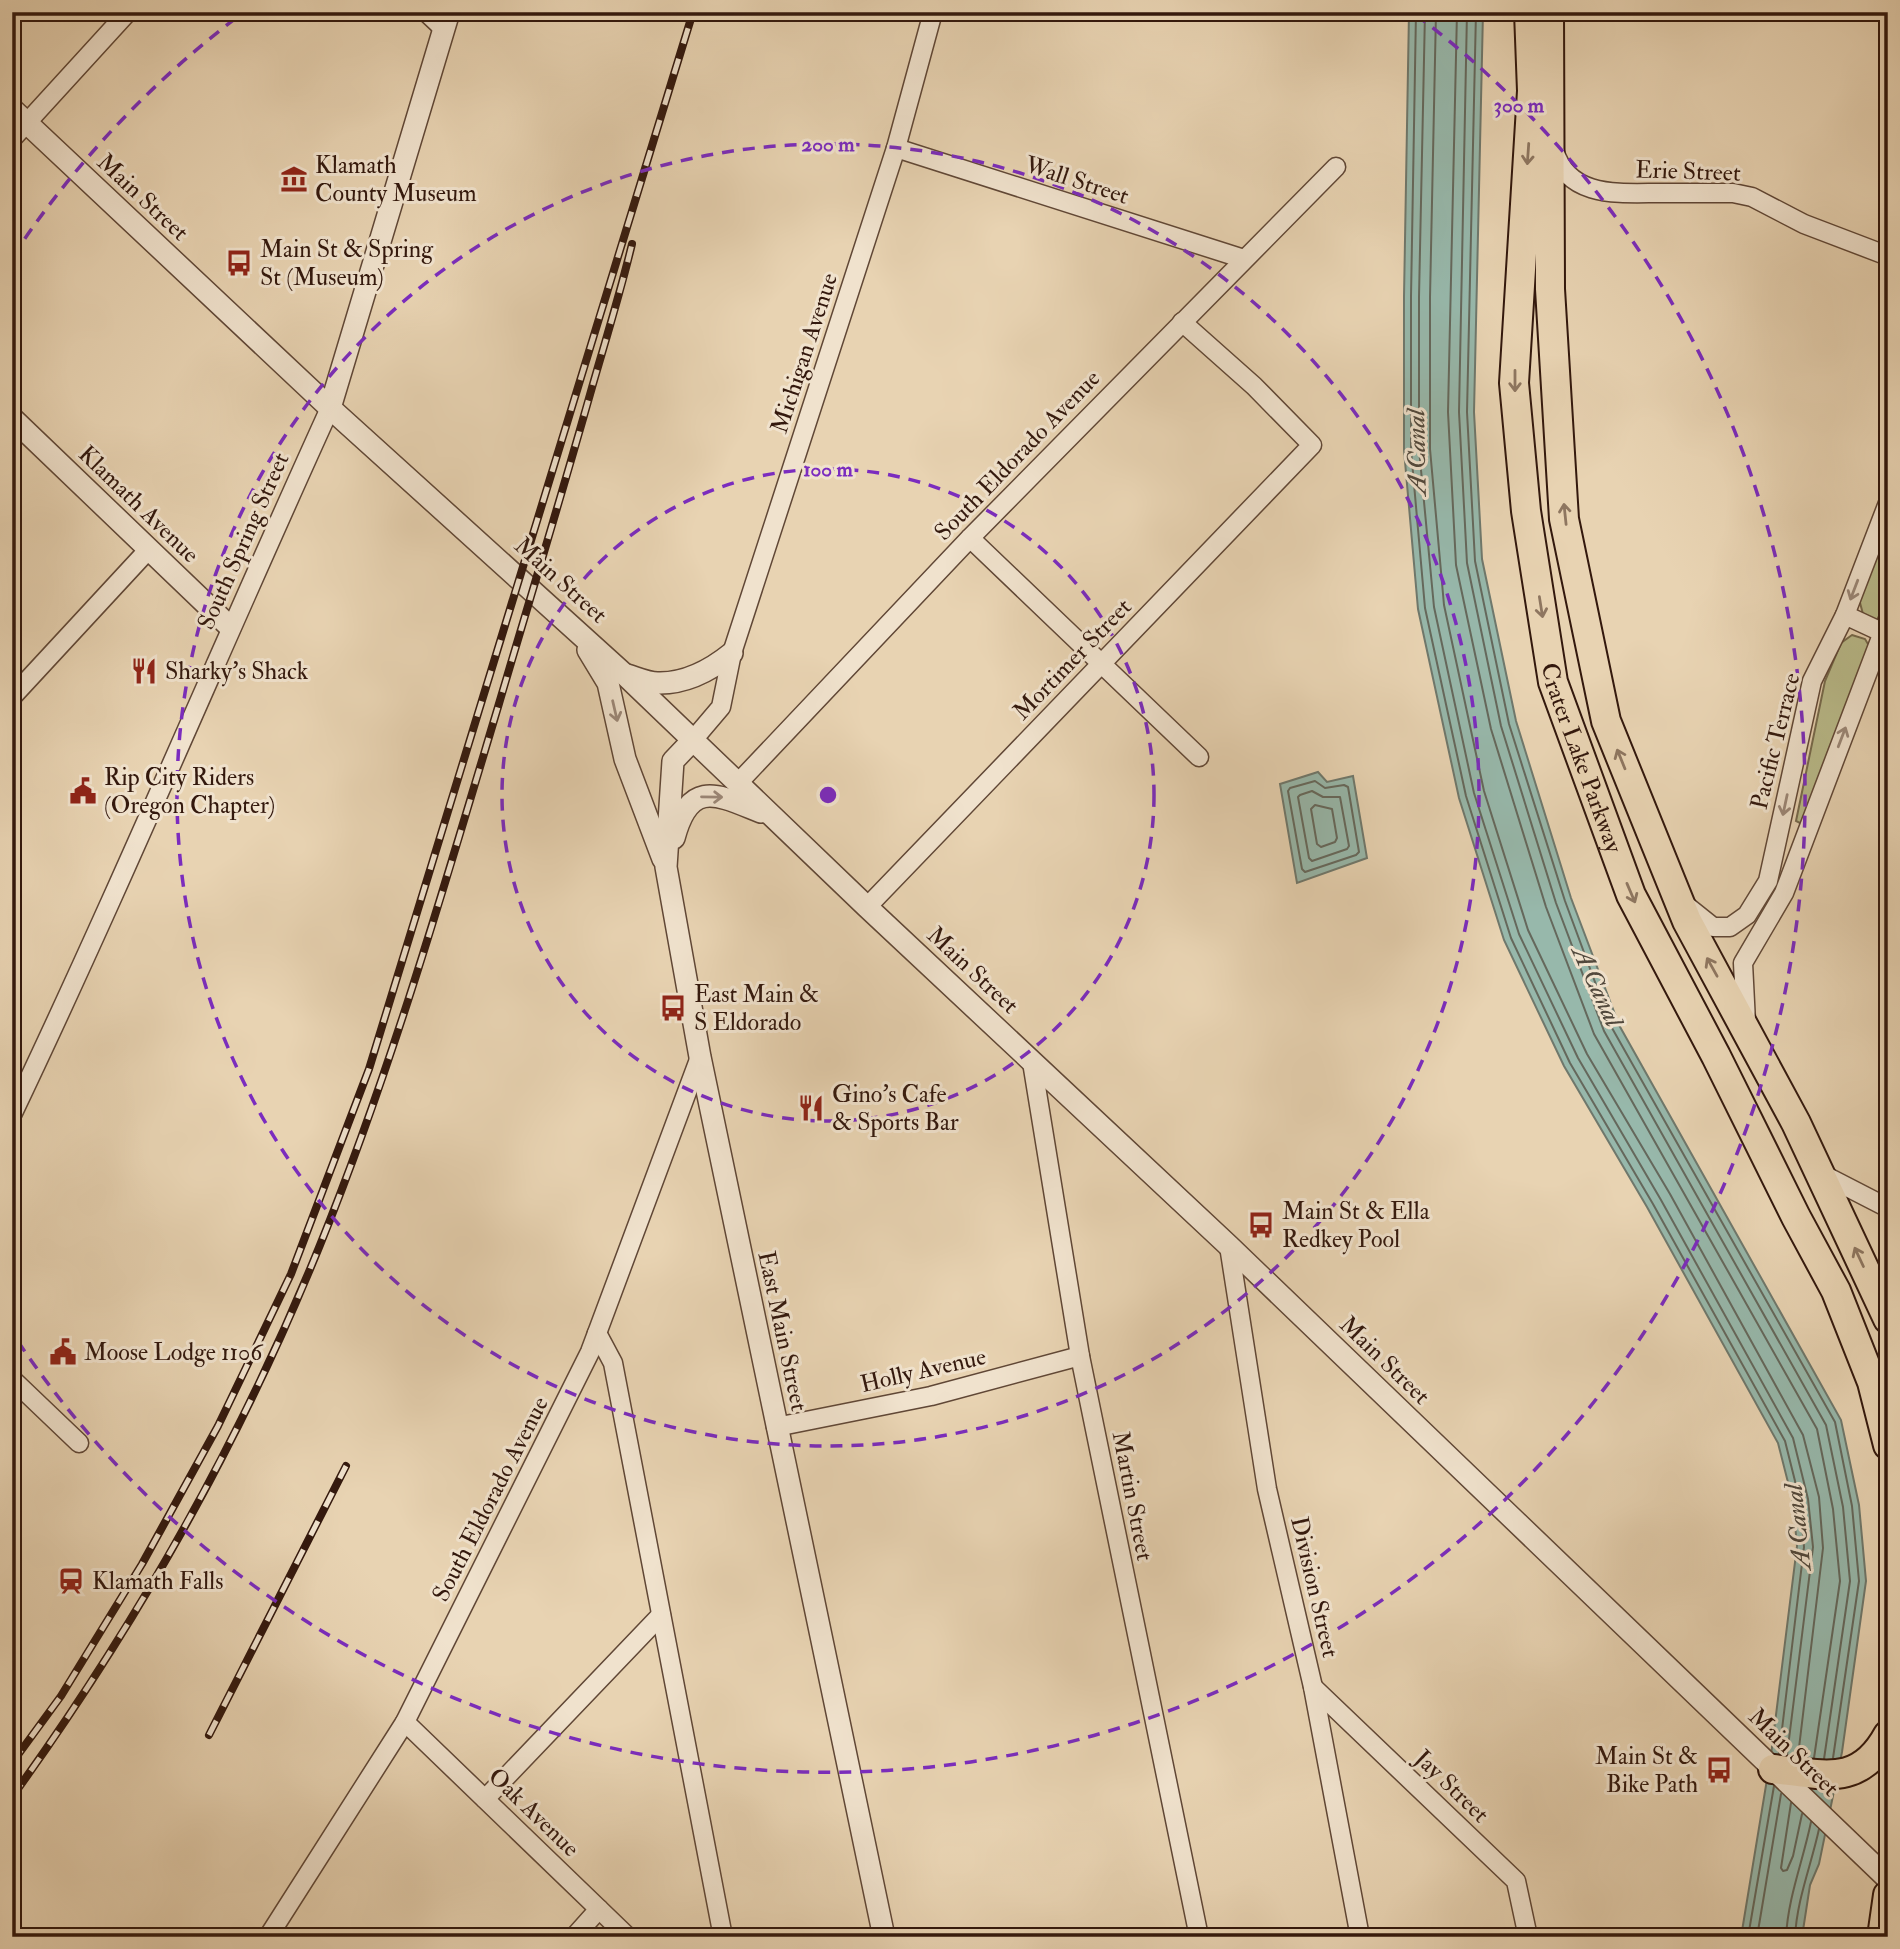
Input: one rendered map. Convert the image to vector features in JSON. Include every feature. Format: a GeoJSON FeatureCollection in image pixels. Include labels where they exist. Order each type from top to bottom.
{"type":"FeatureCollection","features":[{"type":"Feature","properties":{"kind":"main road","name":"Crater Lake Parkway"},"geometry":{"type":"LineString","coordinates":[[1530,12],[1532,91],[1514,383],[1526,510],[1553,682],[1631,895],[1836,1291],[1872,1382],[1888,1445]]}},
{"type":"Feature","properties":{"kind":"main road","name":"Crater Lake Parkway"},"geometry":{"type":"LineString","coordinates":[[1549,12],[1550,289],[1564,519],[1606,721],[1687,921],[1797,1123],[1888,1319]]}},
{"type":"Feature","properties":{"kind":"main road"},"geometry":{"type":"LineString","coordinates":[[1773,1769],[1824,1776],[1854,1771],[1878,1754],[1888,1735]]}},
{"type":"Feature","properties":{"kind":"main road"},"geometry":{"type":"LineString","coordinates":[[1882,1937],[1888,1895]]}},
{"type":"Feature","properties":{"kind":"street"},"geometry":{"type":"LineString","coordinates":[[17,124],[128,12]]}},
{"type":"Feature","properties":{"kind":"street"},"geometry":{"type":"LineString","coordinates":[[330,408],[446,20],[426,12]]}},
{"type":"Feature","properties":{"kind":"street","name":"Michigan Avenue"},"geometry":{"type":"LineString","coordinates":[[693,740],[721,707],[732,653],[896,148],[933,12]]}},
{"type":"Feature","properties":{"kind":"street","name":"Main Street"},"geometry":{"type":"LineString","coordinates":[[17,124],[575,628],[867,907],[1229,1246],[1888,1879]]}},
{"type":"Feature","properties":{"kind":"street","name":"Erie Street"},"geometry":{"type":"LineString","coordinates":[[1550,134],[1558,165],[1573,180],[1604,193],[1733,193],[1752,197],[1804,223],[1888,256]]}},
{"type":"Feature","properties":{"kind":"street","name":"Wall Street"},"geometry":{"type":"LineString","coordinates":[[896,148],[1244,259]]}},
{"type":"Feature","properties":{"kind":"street","name":"South Eldorado Avenue"},"geometry":{"type":"LineString","coordinates":[[738,783],[970,538],[1336,167]]}},
{"type":"Feature","properties":{"kind":"street","name":"Mortimer Street"},"geometry":{"type":"LineString","coordinates":[[867,907],[1312,444],[1254,386],[1182,322]]}},
{"type":"Feature","properties":{"kind":"street","name":"South Spring Street"},"geometry":{"type":"LineString","coordinates":[[12,1115],[109,908],[230,627],[330,408]]}},
{"type":"Feature","properties":{"kind":"street","name":"Klamath Avenue"},"geometry":{"type":"LineString","coordinates":[[12,418],[230,627]]}},
{"type":"Feature","properties":{"kind":"street","name":"Pacific Terrace"},"geometry":{"type":"LineString","coordinates":[[1678,898],[1713,927],[1730,927],[1748,915],[1768,881],[1812,681],[1845,615],[1888,503]]}},
{"type":"Feature","properties":{"kind":"street"},"geometry":{"type":"LineString","coordinates":[[970,538],[1199,757]]}},
{"type":"Feature","properties":{"kind":"street"},"geometry":{"type":"LineString","coordinates":[[12,697],[149,549]]}},
{"type":"Feature","properties":{"kind":"street"},"geometry":{"type":"LineString","coordinates":[[1747,1031],[1743,962],[1784,893],[1886,629],[1845,615]]}},
{"type":"Feature","properties":{"kind":"street"},"geometry":{"type":"LineString","coordinates":[[575,628],[608,683],[625,759],[666,867]]}},
{"type":"Feature","properties":{"kind":"street"},"geometry":{"type":"LineString","coordinates":[[624,674],[659,684],[690,678],[712,669],[732,653]]}},
{"type":"Feature","properties":{"kind":"street","name":"East Main Street"},"geometry":{"type":"LineString","coordinates":[[693,740],[673,761],[666,867],[700,1057],[884,1937]]}},
{"type":"Feature","properties":{"kind":"street"},"geometry":{"type":"LineString","coordinates":[[666,867],[678,822],[689,806],[701,796],[718,795],[773,817]]}},
{"type":"Feature","properties":{"kind":"street","name":"South Eldorado Avenue"},"geometry":{"type":"LineString","coordinates":[[268,1937],[405,1722],[584,1365],[700,1057]]}},
{"type":"Feature","properties":{"kind":"street","name":"Martin Street"},"geometry":{"type":"LineString","coordinates":[[1032,1062],[1080,1356],[1199,1937]]}},
{"type":"Feature","properties":{"kind":"street"},"geometry":{"type":"LineString","coordinates":[[1820,1173],[1887,1207]]}},
{"type":"Feature","properties":{"kind":"street","name":"Division Street"},"geometry":{"type":"LineString","coordinates":[[1229,1246],[1267,1489],[1313,1687],[1360,1937]]}},
{"type":"Feature","properties":{"kind":"street"},"geometry":{"type":"LineString","coordinates":[[597,1333],[613,1363],[723,1937]]}},
{"type":"Feature","properties":{"kind":"street","name":"Holly Avenue"},"geometry":{"type":"LineString","coordinates":[[776,1427],[931,1396],[1080,1356]]}},
{"type":"Feature","properties":{"kind":"street"},"geometry":{"type":"LineString","coordinates":[[12,1379],[79,1443]]}},
{"type":"Feature","properties":{"kind":"street"},"geometry":{"type":"LineString","coordinates":[[485,1799],[661,1615]]}},
{"type":"Feature","properties":{"kind":"street","name":"Jay Street"},"geometry":{"type":"LineString","coordinates":[[1313,1687],[1516,1881],[1528,1937]]}},
{"type":"Feature","properties":{"kind":"street","name":"Oak Avenue"},"geometry":{"type":"LineString","coordinates":[[405,1722],[628,1937]]}},
{"type":"Feature","properties":{"kind":"street"},"geometry":{"type":"LineString","coordinates":[[574,1937],[599,1909]]}},
{"type":"Feature","properties":{"kind":"green space"},"geometry":{"type":"Polygon","coordinates":[[[1888,526],[1888,613],[1877,621],[1863,614],[1859,599],[1888,526]]]}},
{"type":"Feature","properties":{"kind":"green space"},"geometry":{"type":"Polygon","coordinates":[[[1852,635],[1865,639],[1871,649],[1802,824],[1796,821],[1825,681],[1841,643],[1852,635]]]}},
{"type":"Feature","properties":{"kind":"water","name":"A Canal"},"geometry":{"type":"Polygon","coordinates":[[[1409,12],[1483,12],[1474,412],[1482,559],[1516,721],[1571,898],[1619,1025],[1841,1420],[1859,1505],[1866,1581],[1842,1752],[1819,1864],[1810,1885],[1802,1937],[1741,1937],[1771,1755],[1797,1546],[1793,1502],[1778,1443],[1647,1207],[1564,1066],[1504,940],[1459,798],[1418,609],[1404,450],[1409,12]]]}},
{"type":"Feature","properties":{"kind":"water"},"geometry":{"type":"Polygon","coordinates":[[[1318,772],[1327,782],[1353,776],[1367,858],[1297,883],[1280,784],[1318,772]]]}},
{"type":"Feature","properties":{"kind":"railway"},"geometry":{"type":"LineString","coordinates":[[12,1763],[61,1696],[142,1564],[218,1426],[291,1274],[369,1069],[693,12]]}},
{"type":"Feature","properties":{"kind":"railway"},"geometry":{"type":"LineString","coordinates":[[12,1797],[101,1666],[182,1530],[256,1390],[320,1245],[370,1112],[437,910],[632,244]]}},
{"type":"Feature","properties":{"kind":"railway"},"geometry":{"type":"LineString","coordinates":[[209,1735],[346,1466]]}},
{"type":"Feature","properties":{"kind":"place","name":"Klamath County Museum"},"geometry":{"type":"Point","coordinates":[294,179]}},
{"type":"Feature","properties":{"kind":"place","name":"Main St & Spring St (Museum)"},"geometry":{"type":"Point","coordinates":[239,263]}},
{"type":"Feature","properties":{"kind":"place","name":"Sharky's Shack"},"geometry":{"type":"Point","coordinates":[144,671]}},
{"type":"Feature","properties":{"kind":"place","name":"Rip City Riders (Oregon Chapter)"},"geometry":{"type":"Point","coordinates":[83,791]}},
{"type":"Feature","properties":{"kind":"place","name":"East Main & S Eldorado"},"geometry":{"type":"Point","coordinates":[673,1008]}},
{"type":"Feature","properties":{"kind":"place","name":"Gino's Cafe & Sports Bar"},"geometry":{"type":"Point","coordinates":[811,1108]}},
{"type":"Feature","properties":{"kind":"place","name":"Main St & Ella Redkey Pool"},"geometry":{"type":"Point","coordinates":[1261,1225]}},
{"type":"Feature","properties":{"kind":"place","name":"Moose Lodge 1106"},"geometry":{"type":"Point","coordinates":[63,1352]}},
{"type":"Feature","properties":{"kind":"place","name":"Klamath Falls"},"geometry":{"type":"Point","coordinates":[71,1581]}},
{"type":"Feature","properties":{"kind":"place","name":"Main St & Bike Path"},"geometry":{"type":"Point","coordinates":[1719,1770]}}]}
